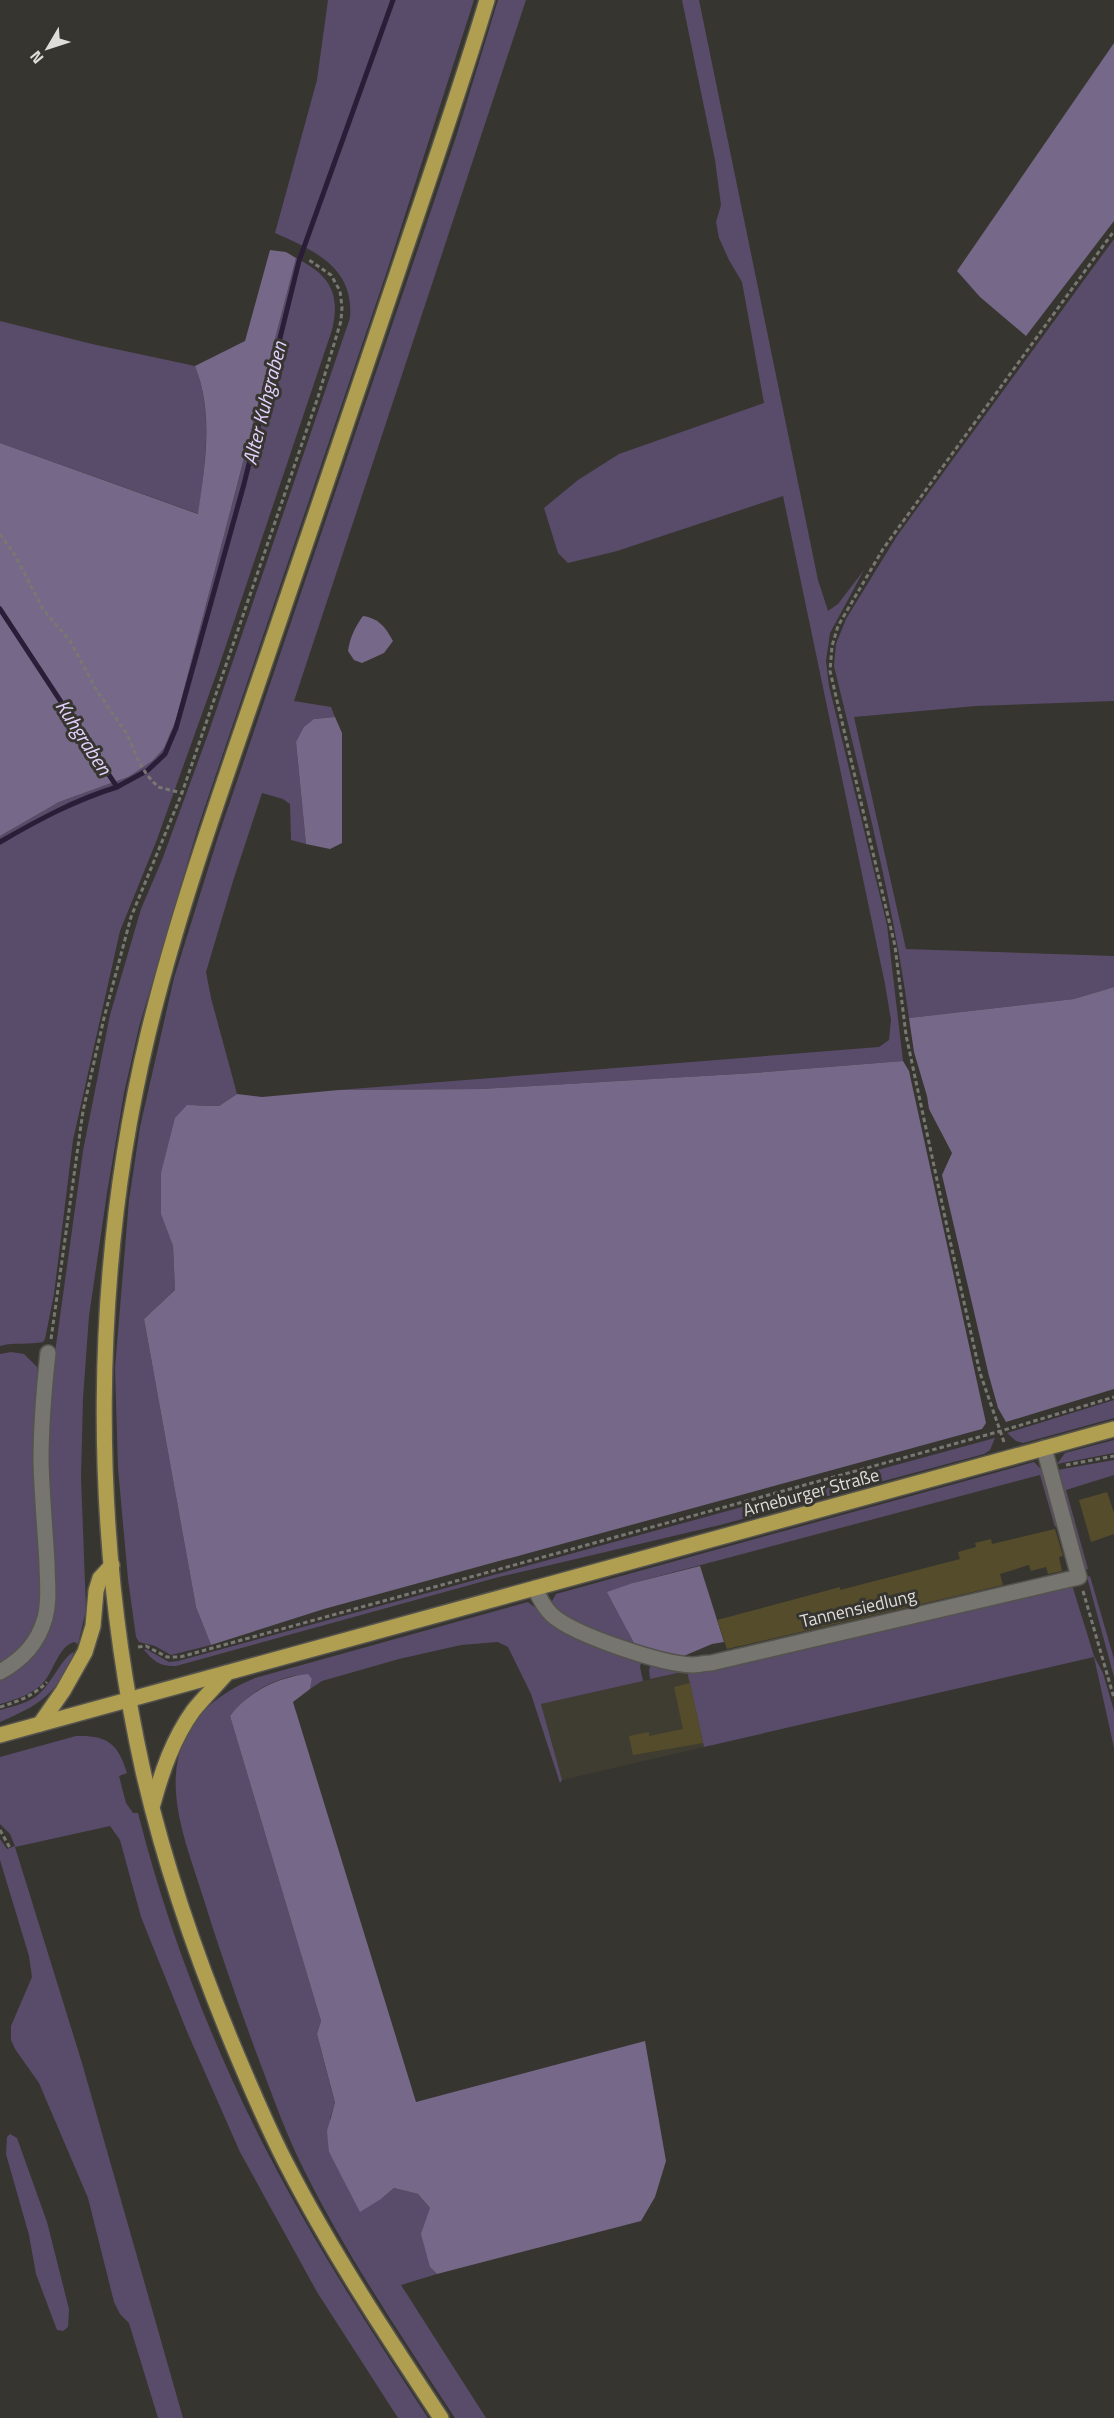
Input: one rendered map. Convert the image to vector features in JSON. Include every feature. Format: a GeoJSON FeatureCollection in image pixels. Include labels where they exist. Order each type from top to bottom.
{"type":"FeatureCollection","features":[{"type":"Feature","properties":{"kind":"main road"},"geometry":{"type":"LineString","coordinates":[[441,2418],[345,2269],[290,2171],[219,2013],[191,1939],[152,1807],[130,1700],[112,1565],[107,1504],[104,1397],[112,1251],[129,1125],[147,1039],[195,871],[487,0]]}},
{"type":"Feature","properties":{"kind":"main road","name":"Arneburger Straße"},"geometry":{"type":"LineString","coordinates":[[0,1735],[1114,1429]]}},
{"type":"Feature","properties":{"kind":"main road"},"geometry":{"type":"LineString","coordinates":[[40,1724],[63,1691],[85,1652],[93,1626],[96,1591],[100,1578],[112,1565]]}},
{"type":"Feature","properties":{"kind":"main road"},"geometry":{"type":"LineString","coordinates":[[152,1807],[160,1776],[178,1734],[194,1710],[227,1673]]}},
{"type":"Feature","properties":{"kind":"street"},"geometry":{"type":"LineString","coordinates":[[0,1672],[15,1664],[28,1651],[38,1638],[46,1616],[48,1590],[41,1462],[48,1353]]}},
{"type":"Feature","properties":{"kind":"street"},"geometry":{"type":"LineString","coordinates":[[1044,1448],[1079,1577]]}},
{"type":"Feature","properties":{"kind":"street","name":"Tannensiedlung"},"geometry":{"type":"LineString","coordinates":[[535,1588],[540,1601],[552,1614],[580,1632],[654,1657],[692,1665],[711,1663],[1079,1577]]}},
{"type":"Feature","properties":{"kind":"path"},"geometry":{"type":"LineString","coordinates":[[1009,1458],[980,1372],[906,1035],[895,946],[830,671],[832,646],[847,607],[883,549],[1114,231]]}},
{"type":"Feature","properties":{"kind":"path"},"geometry":{"type":"LineString","coordinates":[[48,1353],[83,1112],[104,1018],[132,917],[182,793],[318,397],[341,321],[340,291],[332,275],[309,260]]}},
{"type":"Feature","properties":{"kind":"path"},"geometry":{"type":"LineString","coordinates":[[0,534],[15,555],[43,609],[70,641],[97,691],[127,734],[147,775],[158,787],[182,793]]}},
{"type":"Feature","properties":{"kind":"path"},"geometry":{"type":"LineString","coordinates":[[146,1646],[167,1657],[180,1657],[1000,1431],[1114,1397]]}},
{"type":"Feature","properties":{"kind":"path"},"geometry":{"type":"LineString","coordinates":[[1050,1468],[1114,1456]]}},
{"type":"Feature","properties":{"kind":"path"},"geometry":{"type":"LineString","coordinates":[[1079,1577],[1114,1698]]}},
{"type":"Feature","properties":{"kind":"path"},"geometry":{"type":"LineString","coordinates":[[0,1707],[22,1700],[38,1691],[48,1681]]}},
{"type":"Feature","properties":{"kind":"path"},"geometry":{"type":"LineString","coordinates":[[0,1830],[10,1848]]}},
{"type":"Feature","properties":{"kind":"shaded area"},"geometry":{"type":"Polygon","coordinates":[[[328,0],[474,0],[387,271],[198,827],[139,1027],[124,1093],[89,1316],[83,1398],[81,1477],[86,1610],[78,1644],[74,1642],[64,1649],[39,1687],[12,1701],[0,1704],[0,1680],[17,1670],[39,1647],[47,1635],[55,1609],[47,1476],[49,1396],[83,1151],[110,1015],[141,909],[162,860],[207,737],[350,318],[350,300],[339,273],[317,254],[275,233],[317,80],[328,0]]]}},
{"type":"Feature","properties":{"kind":"shaded area"},"geometry":{"type":"Polygon","coordinates":[[[498,0],[526,0],[294,701],[331,707],[335,717],[314,719],[296,742],[306,844],[291,840],[290,804],[283,799],[262,793],[206,972],[237,1094],[219,1106],[196,1105],[161,1173],[161,1213],[173,1246],[175,1290],[144,1319],[196,1607],[211,1645],[171,1655],[155,1646],[139,1642],[136,1637],[128,1579],[118,1468],[115,1368],[129,1200],[140,1127],[174,978],[218,837],[456,137],[498,0]]]}},
{"type":"Feature","properties":{"kind":"shaded area"},"geometry":{"type":"Polygon","coordinates":[[[682,0],[699,0],[818,580],[828,611],[838,604],[864,570],[830,633],[826,661],[829,686],[887,925],[903,1061],[754,1073],[482,1089],[339,1090],[879,1047],[889,1040],[891,1020],[885,984],[783,496],[617,551],[568,563],[558,553],[544,508],[578,480],[619,454],[764,403],[742,282],[719,238],[716,222],[721,205],[715,160],[682,0]]]}},
{"type":"Feature","properties":{"kind":"shaded area"},"geometry":{"type":"Polygon","coordinates":[[[1114,43],[1114,221],[1026,336],[980,297],[957,271],[1114,43]]]}},
{"type":"Feature","properties":{"kind":"shaded area"},"geometry":{"type":"Polygon","coordinates":[[[1114,239],[1114,701],[976,706],[854,717],[906,949],[1114,956],[1114,987],[1074,999],[909,1018],[886,885],[834,666],[836,644],[846,619],[897,536],[1114,239]]]}},
{"type":"Feature","properties":{"kind":"shaded area"},"geometry":{"type":"Polygon","coordinates":[[[270,250],[286,252],[296,258],[176,720],[164,748],[152,761],[128,777],[59,802],[0,836],[0,443],[198,514],[205,458],[206,421],[201,384],[195,366],[245,341],[270,250]]]}},
{"type":"Feature","properties":{"kind":"shaded area"},"geometry":{"type":"Polygon","coordinates":[[[296,258],[317,271],[330,286],[335,305],[332,330],[217,672],[156,842],[120,931],[73,1140],[54,1294],[45,1339],[38,1343],[0,1346],[0,836],[59,802],[128,777],[164,748],[176,720],[296,258]]]}},
{"type":"Feature","properties":{"kind":"shaded area"},"geometry":{"type":"Polygon","coordinates":[[[0,321],[195,366],[201,384],[206,421],[199,514],[0,443],[0,321]]]}},
{"type":"Feature","properties":{"kind":"shaded area"},"geometry":{"type":"Polygon","coordinates":[[[363,616],[381,624],[393,641],[384,653],[362,663],[354,660],[348,651],[353,632],[363,616]]]}},
{"type":"Feature","properties":{"kind":"shaded area"},"geometry":{"type":"Polygon","coordinates":[[[335,717],[342,733],[342,843],[330,849],[306,844],[296,742],[304,727],[314,719],[335,717]]]}},
{"type":"Feature","properties":{"kind":"shaded area"},"geometry":{"type":"Polygon","coordinates":[[[1114,987],[1114,1389],[1006,1422],[998,1408],[989,1376],[942,1175],[952,1153],[929,1109],[914,1052],[909,1018],[1074,999],[1114,987]]]}},
{"type":"Feature","properties":{"kind":"shaded area"},"geometry":{"type":"Polygon","coordinates":[[[903,1061],[909,1071],[986,1423],[982,1429],[324,1609],[211,1645],[196,1607],[144,1319],[175,1290],[173,1246],[161,1214],[161,1173],[175,1118],[187,1105],[219,1106],[237,1094],[262,1097],[339,1090],[482,1089],[754,1073],[903,1061]]]}},
{"type":"Feature","properties":{"kind":"shaded area"},"geometry":{"type":"Polygon","coordinates":[[[11,1352],[24,1354],[37,1367],[41,1596],[34,1628],[24,1647],[0,1666],[0,1354],[11,1352]]]}},
{"type":"Feature","properties":{"kind":"shaded area"},"geometry":{"type":"Polygon","coordinates":[[[1114,1400],[1114,1418],[1023,1443],[1016,1441],[1007,1433],[1114,1400]]]}},
{"type":"Feature","properties":{"kind":"shaded area"},"geometry":{"type":"Polygon","coordinates":[[[995,1438],[990,1450],[984,1454],[720,1525],[499,1577],[176,1666],[158,1663],[144,1650],[169,1662],[178,1661],[995,1438]]]}},
{"type":"Feature","properties":{"kind":"shaded area"},"geometry":{"type":"Polygon","coordinates":[[[1114,1440],[1114,1453],[1057,1464],[1065,1453],[1114,1440]]]}},
{"type":"Feature","properties":{"kind":"shaded area"},"geometry":{"type":"Polygon","coordinates":[[[1114,1460],[1114,1475],[1066,1490],[1088,1569],[1084,1570],[1057,1470],[1114,1460]]]}},
{"type":"Feature","properties":{"kind":"shaded area"},"geometry":{"type":"Polygon","coordinates":[[[1034,1462],[1046,1474],[1059,1524],[1055,1527],[1040,1475],[633,1583],[627,1630],[635,1645],[603,1636],[564,1620],[551,1603],[556,1594],[1034,1462]]]}},
{"type":"Feature","properties":{"kind":"shaded area"},"geometry":{"type":"Polygon","coordinates":[[[700,1566],[724,1642],[712,1644],[679,1658],[635,1645],[607,1592],[700,1566]]]}},
{"type":"Feature","properties":{"kind":"shaded area"},"geometry":{"type":"Polygon","coordinates":[[[1090,1576],[1114,1659],[1114,1677],[1087,1577],[1090,1576]]]}},
{"type":"Feature","properties":{"kind":"shaded area"},"geometry":{"type":"Polygon","coordinates":[[[1072,1585],[1114,1711],[1114,1748],[1094,1657],[704,1747],[687,1671],[650,1679],[649,1670],[652,1661],[673,1666],[1072,1585]]]}},
{"type":"Feature","properties":{"kind":"shaded area"},"geometry":{"type":"Polygon","coordinates":[[[528,1602],[542,1613],[642,1658],[640,1667],[643,1681],[541,1704],[562,1780],[560,1783],[531,1694],[508,1647],[498,1642],[461,1645],[399,1659],[322,1681],[310,1689],[312,1679],[300,1676],[284,1678],[250,1696],[230,1716],[321,2021],[317,2034],[335,2104],[330,2118],[329,2152],[341,2174],[381,2199],[394,2188],[418,2194],[430,2208],[430,2267],[437,2274],[401,2285],[486,2418],[455,2418],[357,2265],[291,2143],[237,1999],[192,1863],[178,1809],[176,1773],[184,1741],[198,1717],[218,1699],[242,1684],[255,1678],[528,1602]]]}},
{"type":"Feature","properties":{"kind":"shaded area"},"geometry":{"type":"Polygon","coordinates":[[[74,1652],[61,1678],[46,1696],[36,1704],[0,1722],[0,1710],[22,1704],[36,1696],[74,1652]]]}},
{"type":"Feature","properties":{"kind":"shaded area"},"geometry":{"type":"Polygon","coordinates":[[[687,1671],[704,1747],[562,1780],[541,1704],[687,1671]]]}},
{"type":"Feature","properties":{"kind":"shaded area"},"geometry":{"type":"Polygon","coordinates":[[[308,1674],[312,1679],[310,1689],[293,1702],[416,2102],[645,2041],[666,2161],[655,2197],[641,2221],[437,2274],[430,2267],[421,2234],[430,2208],[418,2194],[394,2188],[360,2212],[329,2152],[327,2131],[335,2103],[317,2034],[321,2021],[230,1716],[237,1707],[264,1687],[286,1678],[308,1674]]]}},
{"type":"Feature","properties":{"kind":"shaded area"},"geometry":{"type":"Polygon","coordinates":[[[76,1736],[103,1739],[120,1754],[127,1773],[119,1776],[126,1803],[133,1813],[138,1813],[166,1910],[200,2006],[241,2099],[320,2248],[428,2418],[398,2418],[317,2292],[240,2152],[188,2034],[141,1917],[120,1840],[110,1826],[15,1847],[82,2063],[183,2418],[158,2418],[129,2323],[120,2314],[114,2302],[88,2198],[39,2083],[11,2040],[11,2026],[32,1977],[29,1956],[0,1860],[0,1839],[7,1849],[15,1846],[10,1834],[0,1824],[0,1757],[76,1736]]]}},
{"type":"Feature","properties":{"kind":"shaded area"},"geometry":{"type":"Polygon","coordinates":[[[10,2134],[17,2138],[47,2222],[69,2309],[68,2327],[63,2331],[57,2330],[36,2274],[29,2235],[6,2154],[7,2137],[10,2134]]]}},
{"type":"Feature","properties":{"kind":"building"},"geometry":{"type":"Polygon","coordinates":[[[1107,1492],[1114,1513],[1114,1534],[1091,1542],[1079,1500],[1107,1492]]]}},
{"type":"Feature","properties":{"kind":"building"},"geometry":{"type":"Polygon","coordinates":[[[1055,1529],[1063,1556],[1059,1557],[1062,1571],[1048,1574],[1046,1567],[1031,1571],[1029,1565],[1000,1574],[1003,1585],[727,1649],[717,1620],[840,1587],[840,1590],[960,1559],[958,1552],[976,1547],[975,1543],[991,1539],[992,1544],[1055,1529]]]}},
{"type":"Feature","properties":{"kind":"building"},"geometry":{"type":"Polygon","coordinates":[[[690,1683],[703,1743],[633,1755],[629,1736],[649,1732],[649,1736],[683,1729],[674,1687],[690,1683]]]}},
{"type":"Feature","properties":{"kind":"waterway","name":"Alter Kuhgraben"},"geometry":{"type":"LineString","coordinates":[[117,787],[148,770],[165,754],[176,728],[244,484],[299,261],[393,0]]}},
{"type":"Feature","properties":{"kind":"waterway","name":"Kuhgraben"},"geometry":{"type":"LineString","coordinates":[[0,609],[117,787],[57,811],[0,842]]}}]}
